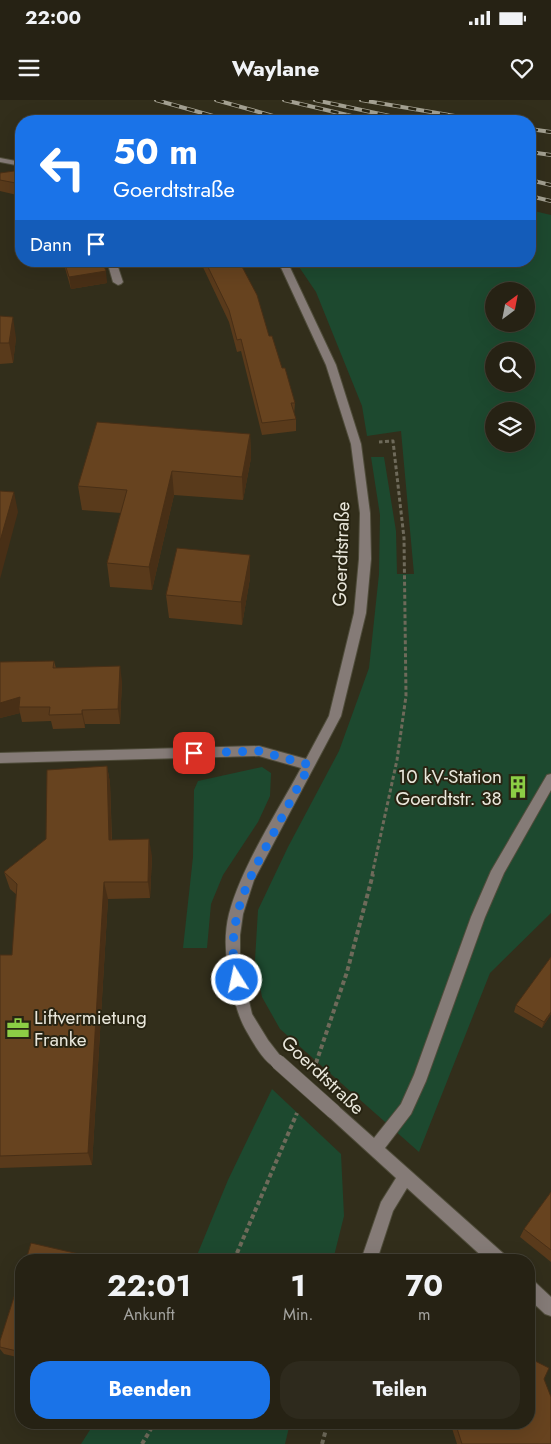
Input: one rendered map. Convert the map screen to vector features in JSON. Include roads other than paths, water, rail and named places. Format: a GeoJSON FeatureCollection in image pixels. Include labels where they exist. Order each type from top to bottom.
{"type":"FeatureCollection","features":[{"type":"Feature","properties":{"kind":"street"},"geometry":{"type":"LineString","coordinates":[[0,160],[15,163]]}},
{"type":"Feature","properties":{"kind":"street"},"geometry":{"type":"LineString","coordinates":[[113,267],[118,282]]}},
{"type":"Feature","properties":{"kind":"street","name":"Goerdtstraße"},"geometry":{"type":"LineString","coordinates":[[285,267],[331,365],[356,444],[365,513],[364,559],[360,612],[335,716],[248,879],[236,914],[232,934],[233,963],[245,1016],[263,1045],[278,1062],[491,1254]]}},
{"type":"Feature","properties":{"kind":"street"},"geometry":{"type":"LineString","coordinates":[[0,758],[259,751],[310,765]]}},
{"type":"Feature","properties":{"kind":"street"},"geometry":{"type":"LineString","coordinates":[[374,1149],[406,1109],[421,1076],[498,871],[551,779]]}},
{"type":"Feature","properties":{"kind":"street"},"geometry":{"type":"LineString","coordinates":[[371,1254],[386,1207],[406,1177]]}},
{"type":"Feature","properties":{"kind":"street"},"geometry":{"type":"LineString","coordinates":[[535,1293],[551,1308]]}},
{"type":"Feature","properties":{"kind":"railway"},"geometry":{"type":"LineString","coordinates":[[156,100],[210,115]]}},
{"type":"Feature","properties":{"kind":"railway"},"geometry":{"type":"LineString","coordinates":[[216,100],[270,115]]}},
{"type":"Feature","properties":{"kind":"railway"},"geometry":{"type":"LineString","coordinates":[[284,100],[347,115]]}},
{"type":"Feature","properties":{"kind":"railway"},"geometry":{"type":"LineString","coordinates":[[315,100],[385,115]]}},
{"type":"Feature","properties":{"kind":"railway"},"geometry":{"type":"LineString","coordinates":[[361,100],[449,115]]}},
{"type":"Feature","properties":{"kind":"railway"},"geometry":{"type":"LineString","coordinates":[[536,130],[551,132]]}},
{"type":"Feature","properties":{"kind":"railway"},"geometry":{"type":"LineString","coordinates":[[536,153],[551,155]]}},
{"type":"Feature","properties":{"kind":"railway"},"geometry":{"type":"LineString","coordinates":[[536,181],[551,185]]}},
{"type":"Feature","properties":{"kind":"railway"},"geometry":{"type":"LineString","coordinates":[[536,197],[551,201]]}},
{"type":"Feature","properties":{"kind":"place","name":"10 kV-Station Goerdtstr. 38"},"geometry":{"type":"Point","coordinates":[518,787]}},
{"type":"Feature","properties":{"kind":"place","name":"Liftvermietung Franke"},"geometry":{"type":"Point","coordinates":[18,1028]}}]}
